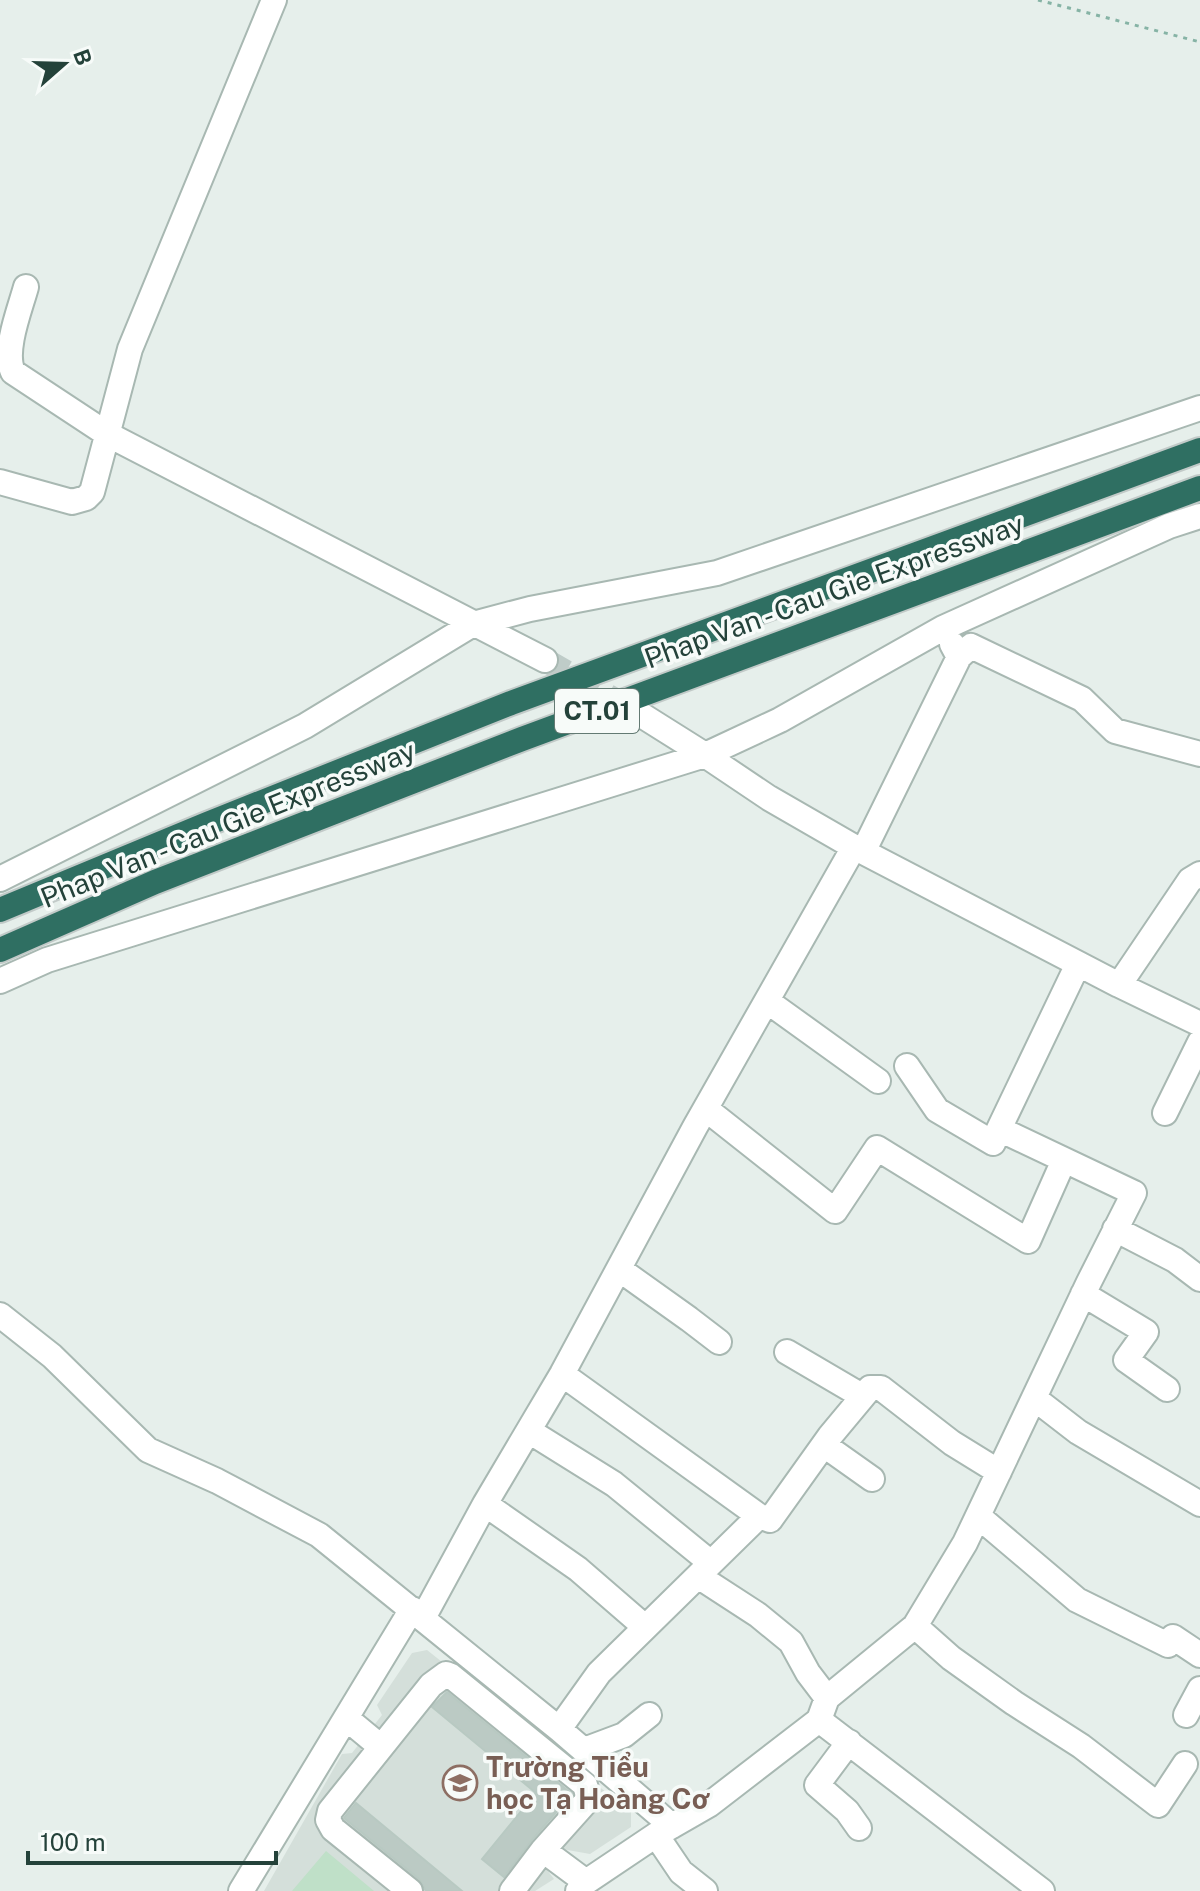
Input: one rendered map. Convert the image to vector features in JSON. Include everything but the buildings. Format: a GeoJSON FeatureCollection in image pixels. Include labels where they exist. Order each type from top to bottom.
{"type":"FeatureCollection","features":[{"type":"Feature","properties":{"kind":"highway","name":"Phap Van - Cau Gie Expressway"},"geometry":{"type":"LineString","coordinates":[[0,910],[511,703],[1200,450]]}},
{"type":"Feature","properties":{"kind":"highway","name":"Phap Van - Cau Gie Expressway"},"geometry":{"type":"LineString","coordinates":[[0,950],[155,882],[522,739],[1200,488]]}},
{"type":"Feature","properties":{"kind":"street"},"geometry":{"type":"LineString","coordinates":[[0,482],[72,502],[80,501],[92,492],[130,349],[274,0]]}},
{"type":"Feature","properties":{"kind":"street"},"geometry":{"type":"LineString","coordinates":[[26,287],[10,349],[13,372],[107,434],[545,660]]}},
{"type":"Feature","properties":{"kind":"street"},"geometry":{"type":"LineString","coordinates":[[0,879],[305,726],[473,624],[530,609],[717,573],[1200,408]]}},
{"type":"Feature","properties":{"kind":"street"},"geometry":{"type":"LineString","coordinates":[[0,981],[47,960],[705,755],[780,720],[943,628],[1169,526],[1200,516]]}},
{"type":"Feature","properties":{"kind":"street"},"geometry":{"type":"LineString","coordinates":[[943,628],[959,657]]}},
{"type":"Feature","properties":{"kind":"street"},"geometry":{"type":"LineString","coordinates":[[241,1891],[346,1718],[418,1614],[529,1431],[767,1001],[858,850],[959,657],[971,646],[1082,699],[1115,731],[1200,754]]}},
{"type":"Feature","properties":{"kind":"street"},"geometry":{"type":"LineString","coordinates":[[643,716],[769,798],[858,850],[1200,1024]]}},
{"type":"Feature","properties":{"kind":"street"},"geometry":{"type":"LineString","coordinates":[[1119,985],[1190,880],[1200,874]]}},
{"type":"Feature","properties":{"kind":"street"},"geometry":{"type":"LineString","coordinates":[[907,1066],[937,1110],[993,1143],[1078,964]]}},
{"type":"Feature","properties":{"kind":"street"},"geometry":{"type":"LineString","coordinates":[[767,1001],[878,1081]]}},
{"type":"Feature","properties":{"kind":"street"},"geometry":{"type":"LineString","coordinates":[[1165,1113],[1197,1055]]}},
{"type":"Feature","properties":{"kind":"street"},"geometry":{"type":"LineString","coordinates":[[706,1109],[835,1211],[877,1148],[1028,1241],[1064,1160]]}},
{"type":"Feature","properties":{"kind":"street"},"geometry":{"type":"LineString","coordinates":[[543,1850],[582,1886],[664,1830],[710,1804],[915,1626],[965,1543],[1134,1193],[999,1129]]}},
{"type":"Feature","properties":{"kind":"street"},"geometry":{"type":"LineString","coordinates":[[1115,1229],[1175,1260],[1200,1279]]}},
{"type":"Feature","properties":{"kind":"street"},"geometry":{"type":"LineString","coordinates":[[619,1269],[719,1342]]}},
{"type":"Feature","properties":{"kind":"street"},"geometry":{"type":"LineString","coordinates":[[1083,1294],[1146,1332],[1126,1360],[1167,1389]]}},
{"type":"Feature","properties":{"kind":"street"},"geometry":{"type":"LineString","coordinates":[[0,1315],[52,1356],[148,1450],[217,1481],[319,1535],[559,1729],[664,1830],[681,1872],[705,1891]]}},
{"type":"Feature","properties":{"kind":"street"},"geometry":{"type":"LineString","coordinates":[[787,1352],[862,1396]]}},
{"type":"Feature","properties":{"kind":"street"},"geometry":{"type":"LineString","coordinates":[[562,1374],[759,1516],[770,1520],[870,1388],[881,1388],[952,1443],[999,1472]]}},
{"type":"Feature","properties":{"kind":"street"},"geometry":{"type":"LineString","coordinates":[[1034,1398],[1078,1432],[1200,1504]]}},
{"type":"Feature","properties":{"kind":"street"},"geometry":{"type":"LineString","coordinates":[[529,1431],[614,1484],[704,1569],[791,1642],[823,1709],[849,1742],[1042,1891]]}},
{"type":"Feature","properties":{"kind":"street"},"geometry":{"type":"LineString","coordinates":[[824,1445],[872,1479]]}},
{"type":"Feature","properties":{"kind":"street"},"geometry":{"type":"LineString","coordinates":[[485,1504],[578,1569],[645,1627]]}},
{"type":"Feature","properties":{"kind":"street"},"geometry":{"type":"LineString","coordinates":[[559,1729],[599,1673],[759,1516]]}},
{"type":"Feature","properties":{"kind":"street"},"geometry":{"type":"LineString","coordinates":[[978,1516],[1077,1600],[1168,1645],[1173,1637],[1200,1655]]}},
{"type":"Feature","properties":{"kind":"street"},"geometry":{"type":"LineString","coordinates":[[915,1626],[951,1658],[1081,1746],[1158,1805],[1185,1764]]}},
{"type":"Feature","properties":{"kind":"street"},"geometry":{"type":"LineString","coordinates":[[410,1891],[333,1829],[328,1820],[330,1811],[431,1685],[446,1674],[585,1785],[588,1798],[585,1803],[512,1891]]}},
{"type":"Feature","properties":{"kind":"street"},"geometry":{"type":"LineString","coordinates":[[1186,1715],[1200,1689]]}},
{"type":"Feature","properties":{"kind":"street"},"geometry":{"type":"LineString","coordinates":[[584,1750],[624,1735],[649,1715]]}},
{"type":"Feature","properties":{"kind":"street"},"geometry":{"type":"LineString","coordinates":[[346,1718],[381,1747]]}},
{"type":"Feature","properties":{"kind":"street"},"geometry":{"type":"LineString","coordinates":[[849,1742],[817,1785],[847,1811],[859,1828]]}},
{"type":"Feature","properties":{"kind":"path"},"geometry":{"type":"LineString","coordinates":[[1038,0],[1200,42]]}},
{"type":"Feature","properties":{"kind":"shaded area","name":"Trường Tiểu học Tạ Hoàng Cơ"},"geometry":{"type":"Polygon","coordinates":[[[427,1650],[631,1812],[631,1827],[590,1854],[562,1849],[547,1870],[554,1879],[535,1891],[264,1891],[342,1754],[352,1753],[382,1715],[377,1705],[412,1653],[427,1650]]]}},
{"type":"Feature","properties":{"kind":"green space"},"geometry":{"type":"Polygon","coordinates":[[[326,1851],[374,1891],[292,1891],[326,1851]]]}},
{"type":"Feature","properties":{"kind":"tunnel"},"geometry":{"type":"LineString","coordinates":[[545,660],[633,710]]}},
{"type":"Feature","properties":{"kind":"place","name":"Trường Tiểu học Tạ Hoàng Cơ"},"geometry":{"type":"Point","coordinates":[460,1783]}}]}
